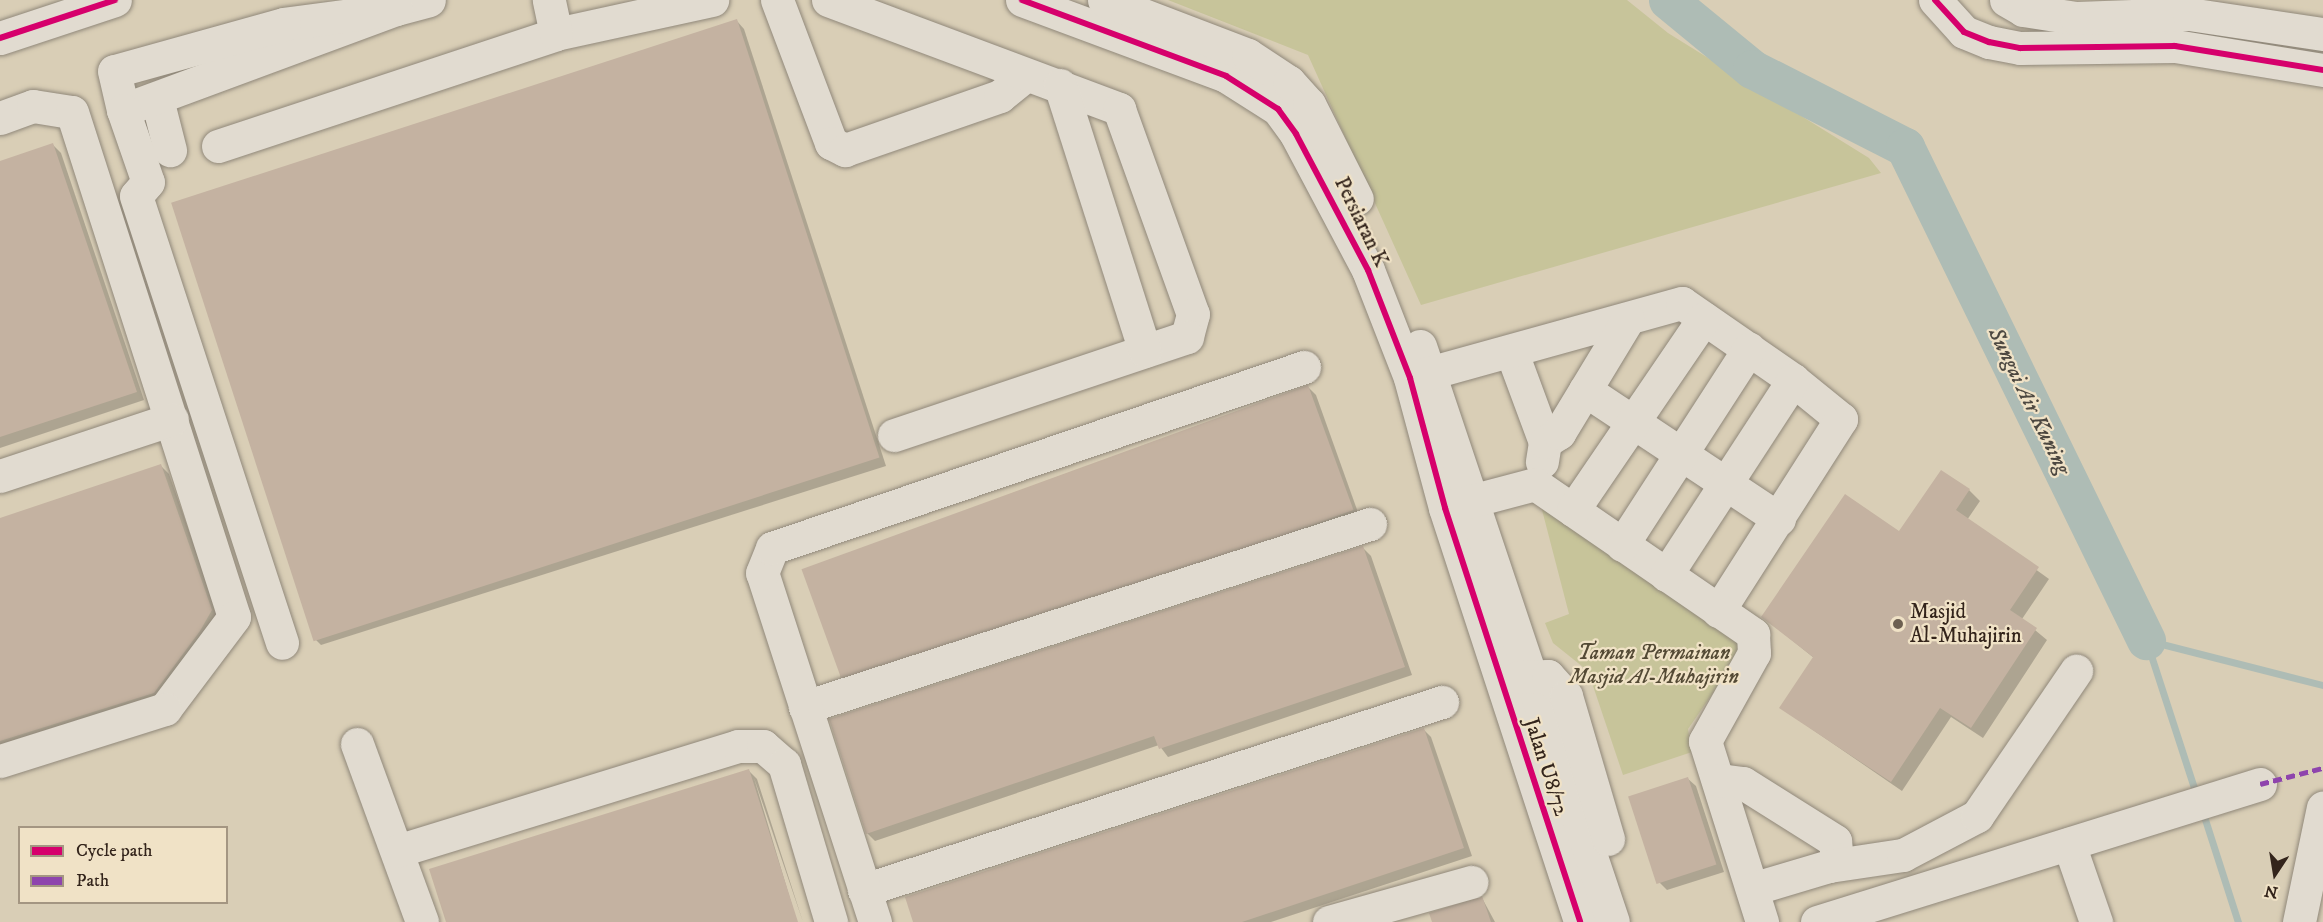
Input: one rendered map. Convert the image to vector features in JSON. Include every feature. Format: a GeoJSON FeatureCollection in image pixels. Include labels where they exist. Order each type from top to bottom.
{"type":"FeatureCollection","features":[{"type":"Feature","properties":{"kind":"street"},"geometry":{"type":"LineString","coordinates":[[0,38],[115,0]]}},
{"type":"Feature","properties":{"kind":"street"},"geometry":{"type":"LineString","coordinates":[[123,110],[396,9],[429,0]]}},
{"type":"Feature","properties":{"kind":"street"},"geometry":{"type":"LineString","coordinates":[[549,0],[556,34]]}},
{"type":"Feature","properties":{"kind":"street"},"geometry":{"type":"LineString","coordinates":[[218,146],[556,34],[712,0]]}},
{"type":"Feature","properties":{"kind":"street"},"geometry":{"type":"LineString","coordinates":[[777,0],[831,143],[845,150],[1000,96],[1026,75]]}},
{"type":"Feature","properties":{"kind":"street"},"geometry":{"type":"LineString","coordinates":[[828,0],[1119,109],[1193,314],[1187,337],[894,435]]}},
{"type":"Feature","properties":{"kind":"street","name":"Persiaran K"},"geometry":{"type":"LineString","coordinates":[[1022,0],[1226,75],[1278,109],[1368,270],[1420,375]]}},
{"type":"Feature","properties":{"kind":"street","name":"Persiaran K"},"geometry":{"type":"LineString","coordinates":[[1104,0],[1248,55],[1289,81],[1309,104],[1364,215],[1420,375],[1516,678]]}},
{"type":"Feature","properties":{"kind":"street"},"geometry":{"type":"LineString","coordinates":[[1935,0],[1964,32],[1989,42],[2020,48],[2175,46],[2323,70]]}},
{"type":"Feature","properties":{"kind":"street"},"geometry":{"type":"LineString","coordinates":[[2006,0],[2023,10],[2064,17],[2189,15],[2323,34]]}},
{"type":"Feature","properties":{"kind":"street"},"geometry":{"type":"LineString","coordinates":[[282,643],[136,196],[148,182],[123,110],[114,71],[284,24],[396,9]]}},
{"type":"Feature","properties":{"kind":"street"},"geometry":{"type":"LineString","coordinates":[[1060,85],[1145,351]]}},
{"type":"Feature","properties":{"kind":"street"},"geometry":{"type":"LineString","coordinates":[[157,99],[170,150]]}},
{"type":"Feature","properties":{"kind":"street"},"geometry":{"type":"LineString","coordinates":[[0,118],[33,106],[72,112],[234,617],[165,709],[0,761]]}},
{"type":"Feature","properties":{"kind":"street"},"geometry":{"type":"LineString","coordinates":[[1420,375],[1512,353],[1682,303],[1793,380],[1841,419],[1718,611]]}},
{"type":"Feature","properties":{"kind":"street"},"geometry":{"type":"LineString","coordinates":[[1573,510],[1704,318]]}},
{"type":"Feature","properties":{"kind":"street"},"geometry":{"type":"LineString","coordinates":[[1545,442],[1559,433],[1628,319]]}},
{"type":"Feature","properties":{"kind":"street"},"geometry":{"type":"LineString","coordinates":[[1622,545],[1749,349]]}},
{"type":"Feature","properties":{"kind":"street"},"geometry":{"type":"LineString","coordinates":[[1512,353],[1545,442],[1535,484]]}},
{"type":"Feature","properties":{"kind":"street"},"geometry":{"type":"LineString","coordinates":[[875,922],[762,573],[772,548],[1304,367]]}},
{"type":"Feature","properties":{"kind":"street"},"geometry":{"type":"LineString","coordinates":[[1666,575],[1793,380]]}},
{"type":"Feature","properties":{"kind":"street"},"geometry":{"type":"LineString","coordinates":[[1586,390],[1779,519]]}},
{"type":"Feature","properties":{"kind":"street"},"geometry":{"type":"LineString","coordinates":[[0,476],[172,418]]}},
{"type":"Feature","properties":{"kind":"street"},"geometry":{"type":"LineString","coordinates":[[1459,504],[1535,484],[1757,640],[1707,729],[1718,780],[1762,922]]}},
{"type":"Feature","properties":{"kind":"street"},"geometry":{"type":"LineString","coordinates":[[805,707],[1370,524]]}},
{"type":"Feature","properties":{"kind":"street"},"geometry":{"type":"LineString","coordinates":[[1752,889],[1829,866],[1903,855],[1977,816],[2076,671]]}},
{"type":"Feature","properties":{"kind":"street"},"geometry":{"type":"LineString","coordinates":[[1557,922],[1485,704],[1488,691],[1516,678],[1556,681],[1566,696],[1630,922]]}},
{"type":"Feature","properties":{"kind":"street","name":"Jalan U8/72"},"geometry":{"type":"LineString","coordinates":[[1516,678],[1580,922]]}},
{"type":"Feature","properties":{"kind":"street","name":"Jalan U8/72"},"geometry":{"type":"LineString","coordinates":[[1516,678],[1613,922]]}},
{"type":"Feature","properties":{"kind":"street"},"geometry":{"type":"LineString","coordinates":[[864,890],[1442,702]]}},
{"type":"Feature","properties":{"kind":"street"},"geometry":{"type":"LineString","coordinates":[[357,744],[422,922]]}},
{"type":"Feature","properties":{"kind":"street"},"geometry":{"type":"LineString","coordinates":[[397,851],[738,746],[763,746],[784,764],[831,922]]}},
{"type":"Feature","properties":{"kind":"street"},"geometry":{"type":"LineString","coordinates":[[1718,780],[1743,783],[1835,841],[1837,858],[1829,866]]}},
{"type":"Feature","properties":{"kind":"street"},"geometry":{"type":"LineString","coordinates":[[1817,922],[2260,784]]}},
{"type":"Feature","properties":{"kind":"street"},"geometry":{"type":"LineString","coordinates":[[2299,922],[2323,807]]}},
{"type":"Feature","properties":{"kind":"street"},"geometry":{"type":"LineString","coordinates":[[2069,844],[2096,922]]}},
{"type":"Feature","properties":{"kind":"street"},"geometry":{"type":"LineString","coordinates":[[1329,922],[1471,882]]}},
{"type":"Feature","properties":{"kind":"green space"},"geometry":{"type":"Polygon","coordinates":[[[1168,0],[1627,0],[1668,33],[1869,158],[1881,173],[1421,305],[1308,55],[1168,0]]]}},
{"type":"Feature","properties":{"kind":"green space","name":"Taman Permainan Masjid Al-Muhajirin"},"geometry":{"type":"Polygon","coordinates":[[[1541,506],[1745,647],[1688,729],[1692,752],[1623,775],[1588,671],[1553,643],[1545,623],[1569,614],[1541,506]]]}},
{"type":"Feature","properties":{"kind":"building"},"geometry":{"type":"Polygon","coordinates":[[[737,19],[879,457],[314,641],[171,203],[737,19]]]}},
{"type":"Feature","properties":{"kind":"building"},"geometry":{"type":"Polygon","coordinates":[[[53,143],[137,392],[0,437],[0,161],[53,143]]]}},
{"type":"Feature","properties":{"kind":"building"},"geometry":{"type":"Polygon","coordinates":[[[1308,385],[1353,510],[847,694],[802,569],[1308,385]]]}},
{"type":"Feature","properties":{"kind":"building"},"geometry":{"type":"Polygon","coordinates":[[[161,464],[212,610],[200,631],[154,693],[0,741],[0,518],[161,464]]]}},
{"type":"Feature","properties":{"kind":"building","name":"Masjid Al-Muhajirin"},"geometry":{"type":"Polygon","coordinates":[[[1941,470],[1970,489],[1956,510],[2039,567],[2010,610],[2037,628],[1971,728],[1940,708],[1891,782],[1779,708],[1813,657],[1761,617],[1845,494],[1899,531],[1941,470]]]}},
{"type":"Feature","properties":{"kind":"building"},"geometry":{"type":"Polygon","coordinates":[[[1363,546],[1405,667],[1159,749],[1154,736],[866,834],[829,719],[1363,546]]]}},
{"type":"Feature","properties":{"kind":"building"},"geometry":{"type":"Polygon","coordinates":[[[1424,728],[1464,848],[1242,922],[913,922],[905,897],[1424,728]]]}},
{"type":"Feature","properties":{"kind":"building"},"geometry":{"type":"Polygon","coordinates":[[[749,769],[798,922],[446,922],[429,869],[749,769]]]}},
{"type":"Feature","properties":{"kind":"building"},"geometry":{"type":"Polygon","coordinates":[[[1688,777],[1716,864],[1657,884],[1628,796],[1688,777]]]}},
{"type":"Feature","properties":{"kind":"building"},"geometry":{"type":"Polygon","coordinates":[[[1482,896],[1491,922],[1432,922],[1429,913],[1482,896]]]}},
{"type":"Feature","properties":{"kind":"waterway","name":"Sungai Air Kuning"},"geometry":{"type":"LineString","coordinates":[[1668,0],[1752,69],[1905,147],[2146,640]]}},
{"type":"Feature","properties":{"kind":"waterway","name":"Sungai Air Kuning"},"geometry":{"type":"LineString","coordinates":[[2146,640],[2196,794]]}},
{"type":"Feature","properties":{"kind":"waterway"},"geometry":{"type":"LineString","coordinates":[[2146,640],[2323,685]]}},
{"type":"Feature","properties":{"kind":"waterway","name":"Sungai Air Kuning"},"geometry":{"type":"LineString","coordinates":[[2202,810],[2238,922]]}},
{"type":"Feature","properties":{"kind":"marked path"},"geometry":{"type":"LineString","coordinates":[[2260,784],[2323,768]]}},
{"type":"Feature","properties":{"kind":"cycle path"},"geometry":{"type":"LineString","coordinates":[[0,38],[115,0]]}},
{"type":"Feature","properties":{"kind":"cycle path"},"geometry":{"type":"LineString","coordinates":[[1022,0],[1226,76],[1278,109],[1296,134],[1368,270],[1410,378],[1445,508],[1580,922]]}},
{"type":"Feature","properties":{"kind":"cycle path"},"geometry":{"type":"LineString","coordinates":[[1935,0],[1964,32],[1989,42],[2020,48],[2175,46],[2323,70]]}},
{"type":"Feature","properties":{"kind":"place","name":"Masjid Al-Muhajirin"},"geometry":{"type":"Point","coordinates":[1898,624]}}]}
